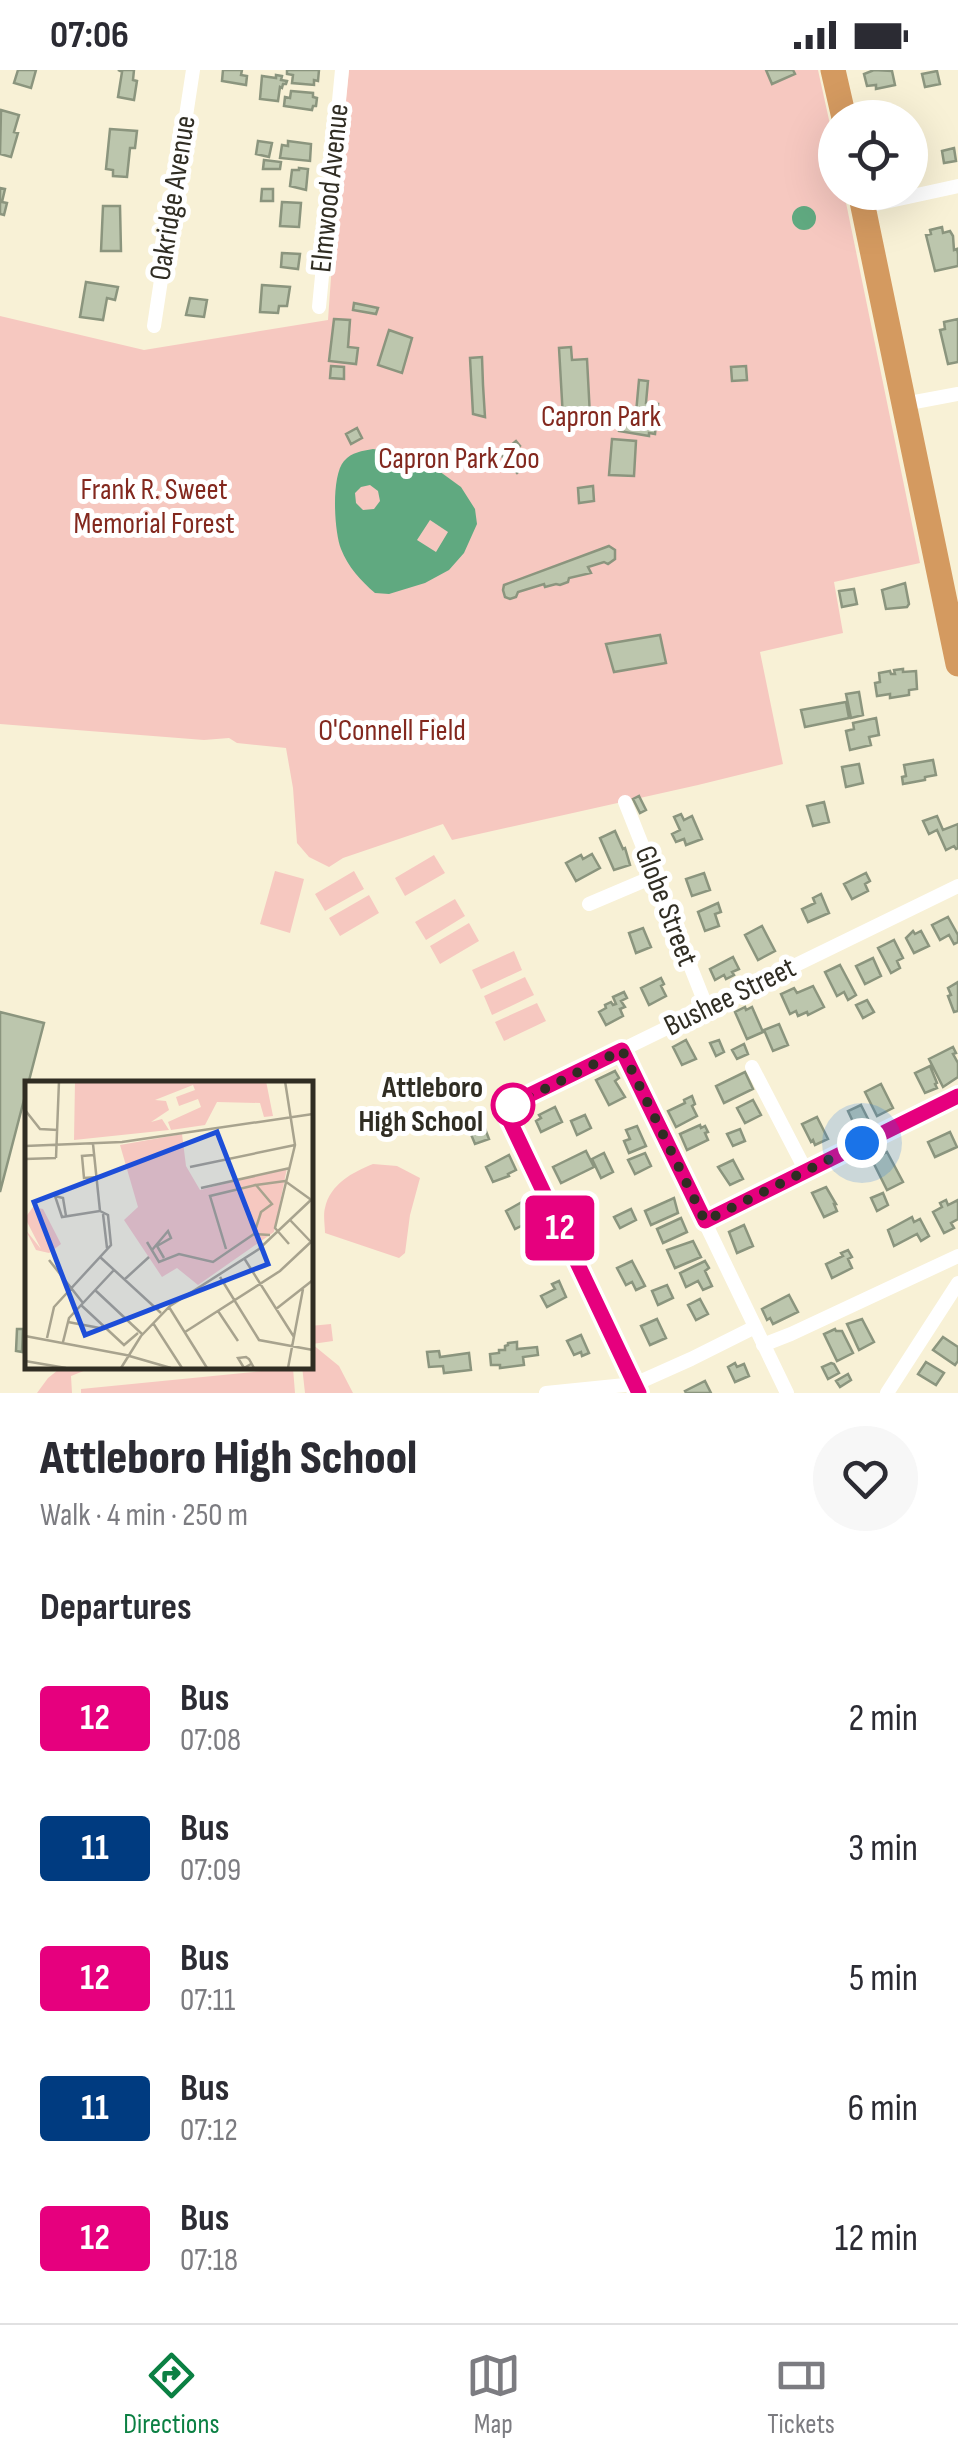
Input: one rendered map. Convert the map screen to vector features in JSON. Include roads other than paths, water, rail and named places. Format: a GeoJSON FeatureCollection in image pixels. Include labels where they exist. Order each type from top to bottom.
{"type":"FeatureCollection","features":[{"type":"Feature","properties":{"kind":"highway"},"geometry":{"type":"LineString","coordinates":[[833,70],[840,100]]}},
{"type":"Feature","properties":{"kind":"highway"},"geometry":{"type":"LineString","coordinates":[[863,210],[904,404],[952,602],[958,664]]}},
{"type":"Feature","properties":{"kind":"street","name":"Oakridge Avenue"},"geometry":{"type":"LineString","coordinates":[[154,326],[193,70]]}},
{"type":"Feature","properties":{"kind":"street","name":"Elmwood Avenue"},"geometry":{"type":"LineString","coordinates":[[318,307],[342,70]]}},
{"type":"Feature","properties":{"kind":"street"},"geometry":{"type":"LineString","coordinates":[[928,190],[958,186]]}},
{"type":"Feature","properties":{"kind":"street"},"geometry":{"type":"LineString","coordinates":[[904,404],[958,394]]}},
{"type":"Feature","properties":{"kind":"street","name":"Globe Street"},"geometry":{"type":"LineString","coordinates":[[625,802],[707,1008]]}},
{"type":"Feature","properties":{"kind":"street"},"geometry":{"type":"LineString","coordinates":[[588,904],[655,876]]}},
{"type":"Feature","properties":{"kind":"street","name":"Bushee Street"},"geometry":{"type":"LineString","coordinates":[[637,1388],[506,1113],[515,1102],[958,886]]}},
{"type":"Feature","properties":{"kind":"street"},"geometry":{"type":"LineString","coordinates":[[622,1050],[787,1393]]}},
{"type":"Feature","properties":{"kind":"street"},"geometry":{"type":"LineString","coordinates":[[752,1068],[806,1171]]}},
{"type":"Feature","properties":{"kind":"street"},"geometry":{"type":"LineString","coordinates":[[705,1221],[958,1096]]}},
{"type":"Feature","properties":{"kind":"street"},"geometry":{"type":"LineString","coordinates":[[763,1345],[958,1256]]}},
{"type":"Feature","properties":{"kind":"street"},"geometry":{"type":"LineString","coordinates":[[887,1393],[958,1282]]}},
{"type":"Feature","properties":{"kind":"street"},"geometry":{"type":"LineString","coordinates":[[546,1393],[637,1388],[755,1328]]}},
{"type":"Feature","properties":{"kind":"place","name":"Attleboro High School"},"geometry":{"type":"Point","coordinates":[513,1105]}},
{"type":"Feature","properties":{"kind":"park label","name":"Capron Park"},"geometry":{"type":"Point","coordinates":[601,417]}},
{"type":"Feature","properties":{"kind":"park label","name":"Capron Park Zoo"},"geometry":{"type":"Point","coordinates":[459,459]}},
{"type":"Feature","properties":{"kind":"park label","name":"Frank R. Sweet Memorial Forest"},"geometry":{"type":"Point","coordinates":[154,507]}},
{"type":"Feature","properties":{"kind":"park label","name":"O'Connell Field"},"geometry":{"type":"Point","coordinates":[392,731]}}]}
